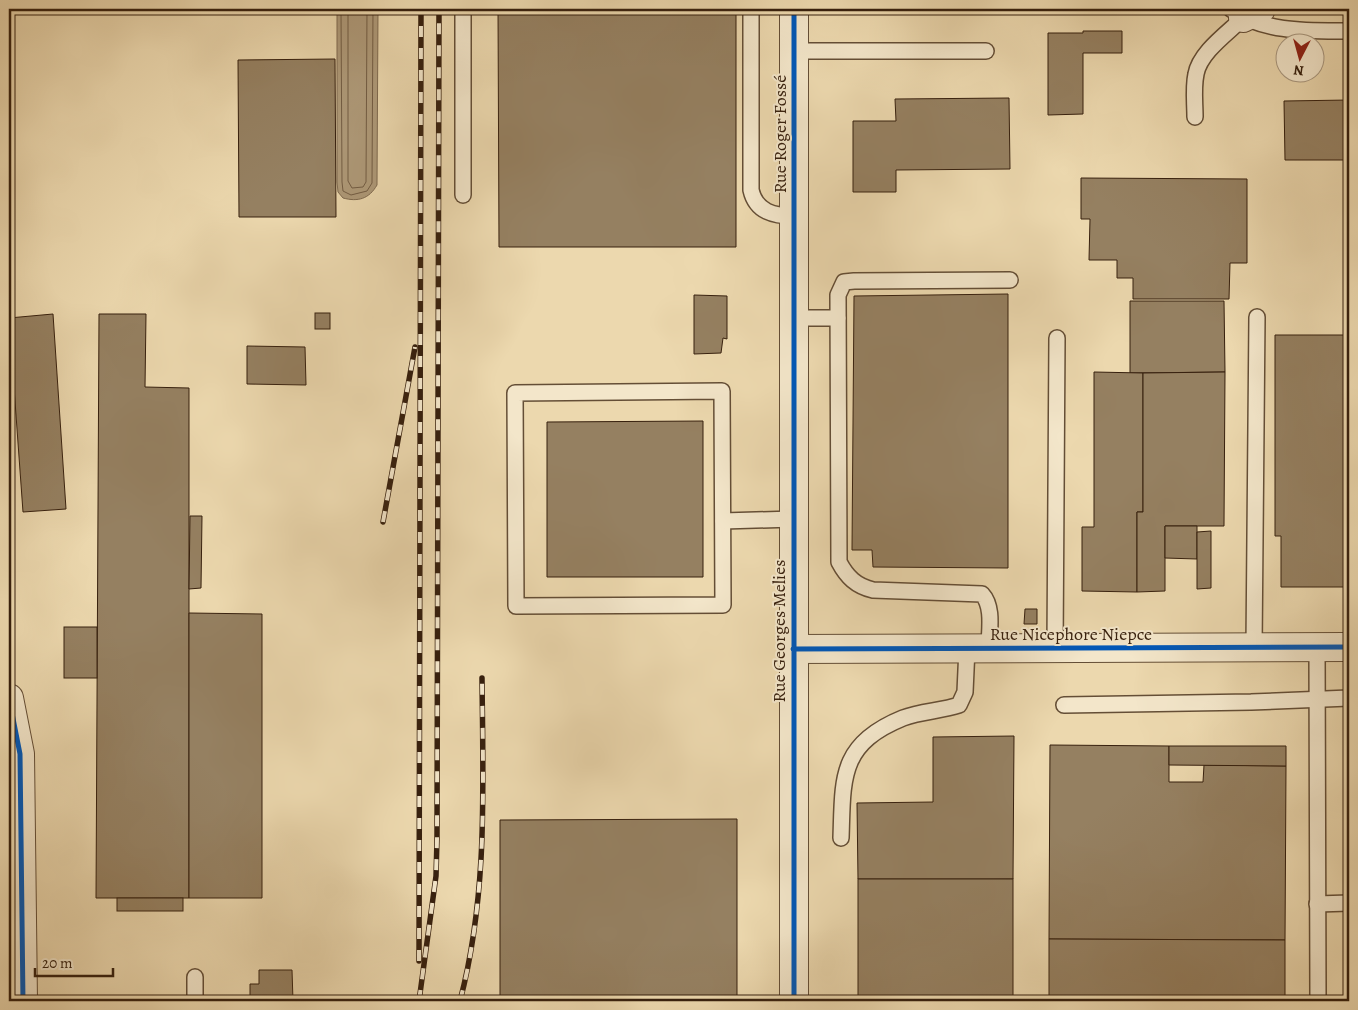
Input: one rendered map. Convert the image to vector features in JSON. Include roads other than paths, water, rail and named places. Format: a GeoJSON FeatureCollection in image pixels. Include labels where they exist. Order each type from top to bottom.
{"type":"FeatureCollection","features":[{"type":"Feature","properties":{"kind":"street","name":"Rue Roger Fossé"},"geometry":{"type":"LineString","coordinates":[[794,9],[794,260]]}},
{"type":"Feature","properties":{"kind":"street","name":"Rue Georges Melies"},"geometry":{"type":"LineString","coordinates":[[794,260],[794,1001]]}},
{"type":"Feature","properties":{"kind":"street","name":"Rue Nicephore Niepce"},"geometry":{"type":"LineString","coordinates":[[793,649],[1349,647]]}},
{"type":"Feature","properties":{"kind":"street"},"geometry":{"type":"LineString","coordinates":[[9,698],[20,754],[23,1001]]}},
{"type":"Feature","properties":{"kind":"lane"},"geometry":{"type":"LineString","coordinates":[[463,9],[463,196]]}},
{"type":"Feature","properties":{"kind":"lane"},"geometry":{"type":"LineString","coordinates":[[751,9],[751,190],[753,200],[762,210],[771,214],[794,216]]}},
{"type":"Feature","properties":{"kind":"lane"},"geometry":{"type":"LineString","coordinates":[[1195,117],[1195,84],[1199,66],[1203,58],[1245,12],[1277,27],[1300,30],[1349,31]]}},
{"type":"Feature","properties":{"kind":"lane"},"geometry":{"type":"LineString","coordinates":[[794,51],[986,51]]}},
{"type":"Feature","properties":{"kind":"lane"},"geometry":{"type":"LineString","coordinates":[[841,838],[844,778],[850,759],[859,746],[881,730],[903,718],[959,705],[965,692],[989,609],[987,599],[982,594],[873,590],[863,587],[847,576],[839,562],[838,295],[844,282],[1010,280]]}},
{"type":"Feature","properties":{"kind":"lane"},"geometry":{"type":"LineString","coordinates":[[1254,647],[1258,317]]}},
{"type":"Feature","properties":{"kind":"lane"},"geometry":{"type":"LineString","coordinates":[[794,318],[838,318]]}},
{"type":"Feature","properties":{"kind":"lane"},"geometry":{"type":"LineString","coordinates":[[1056,648],[1057,338]]}},
{"type":"Feature","properties":{"kind":"lane"},"geometry":{"type":"LineString","coordinates":[[722,391],[723,521],[723,605],[516,606],[515,393],[722,391]]}},
{"type":"Feature","properties":{"kind":"lane"},"geometry":{"type":"LineString","coordinates":[[723,521],[793,519]]}},
{"type":"Feature","properties":{"kind":"lane"},"geometry":{"type":"LineString","coordinates":[[1317,647],[1318,1001]]}},
{"type":"Feature","properties":{"kind":"lane"},"geometry":{"type":"LineString","coordinates":[[1064,705],[1251,702],[1349,698]]}},
{"type":"Feature","properties":{"kind":"lane"},"geometry":{"type":"LineString","coordinates":[[1318,904],[1349,903]]}},
{"type":"Feature","properties":{"kind":"lane"},"geometry":{"type":"LineString","coordinates":[[195,977],[195,1001]]}},
{"type":"Feature","properties":{"kind":"water"},"geometry":{"type":"Polygon","coordinates":[[[337,9],[378,9],[377,185],[367,196],[354,200],[343,198],[338,192],[337,182],[337,9]]]}},
{"type":"Feature","properties":{"kind":"railway"},"geometry":{"type":"LineString","coordinates":[[419,961],[421,9]]}},
{"type":"Feature","properties":{"kind":"railway"},"geometry":{"type":"LineString","coordinates":[[419,1001],[436,876],[437,839],[439,9]]}},
{"type":"Feature","properties":{"kind":"railway"},"geometry":{"type":"LineString","coordinates":[[383,522],[415,347]]}},
{"type":"Feature","properties":{"kind":"railway"},"geometry":{"type":"LineString","coordinates":[[460,1001],[469,961],[480,881],[483,800],[482,678]]}}]}
